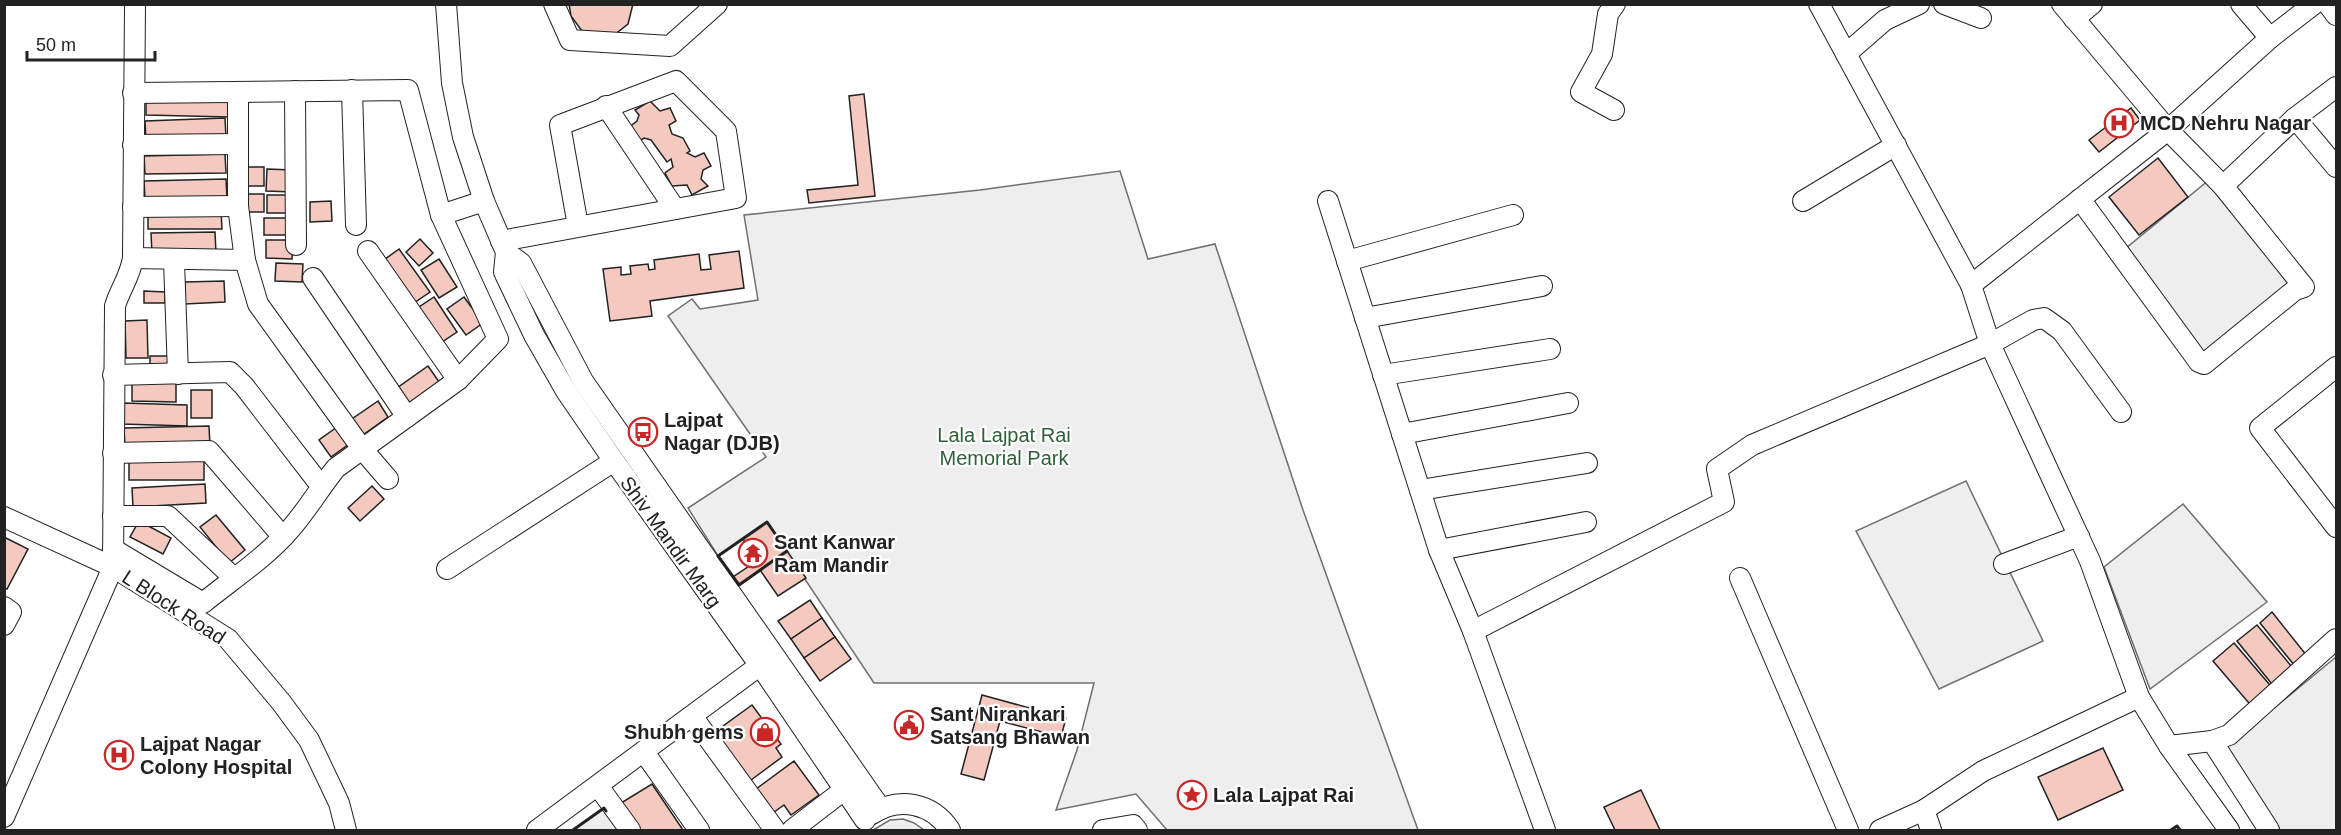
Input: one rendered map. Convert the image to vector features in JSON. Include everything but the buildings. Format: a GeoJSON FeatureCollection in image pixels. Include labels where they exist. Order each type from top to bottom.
{"type":"FeatureCollection","features":[{"type":"Feature","properties":{"kind":"street"},"geometry":{"type":"LineString","coordinates":[[4,817],[113,558],[115,306],[120,289],[130,276],[133,258],[135,4]]}},
{"type":"Feature","properties":{"kind":"street","name":"Shiv Mandir Marg"},"geometry":{"type":"LineString","coordinates":[[446,4],[452,83],[462,137],[484,201],[504,246],[521,263],[583,381],[868,820]]}},
{"type":"Feature","properties":{"kind":"street"},"geometry":{"type":"LineString","coordinates":[[554,4],[570,40],[670,46],[717,4]]}},
{"type":"Feature","properties":{"kind":"street"},"geometry":{"type":"LineString","coordinates":[[1614,110],[1581,92],[1602,54],[1608,15],[1615,4]]}},
{"type":"Feature","properties":{"kind":"street"},"geometry":{"type":"LineString","coordinates":[[1820,4],[1971,285],[1990,344],[2079,536],[2139,698],[2169,746],[2229,831]]}},
{"type":"Feature","properties":{"kind":"street"},"geometry":{"type":"LineString","coordinates":[[1846,54],[1885,20],[1919,4]]}},
{"type":"Feature","properties":{"kind":"street"},"geometry":{"type":"LineString","coordinates":[[1944,4],[1981,18]]}},
{"type":"Feature","properties":{"kind":"street"},"geometry":{"type":"LineString","coordinates":[[2080,199],[2199,362],[2204,364],[2295,290],[2304,287],[2223,186],[2168,130],[2068,12],[2092,4]]}},
{"type":"Feature","properties":{"kind":"street"},"geometry":{"type":"LineString","coordinates":[[2241,4],[2270,38]]}},
{"type":"Feature","properties":{"kind":"street"},"geometry":{"type":"LineString","coordinates":[[1971,285],[2168,130],[2270,38],[2314,4]]}},
{"type":"Feature","properties":{"kind":"street"},"geometry":{"type":"LineString","coordinates":[[2328,4],[2337,15]]}},
{"type":"Feature","properties":{"kind":"street"},"geometry":{"type":"LineString","coordinates":[[504,246],[578,226],[736,198],[726,131],[676,81],[560,125],[578,226]]}},
{"type":"Feature","properties":{"kind":"street"},"geometry":{"type":"LineString","coordinates":[[2223,186],[2295,118],[2337,87]]}},
{"type":"Feature","properties":{"kind":"street"},"geometry":{"type":"LineString","coordinates":[[352,90],[356,225]]}},
{"type":"Feature","properties":{"kind":"street"},"geometry":{"type":"LineString","coordinates":[[4,518],[113,558],[203,603],[283,537],[311,505],[321,486],[336,468],[458,380],[498,339],[441,215],[408,90],[133,93]]}},
{"type":"Feature","properties":{"kind":"street"},"geometry":{"type":"LineString","coordinates":[[295,91],[296,245]]}},
{"type":"Feature","properties":{"kind":"street"},"geometry":{"type":"LineString","coordinates":[[238,92],[238,206],[245,260],[258,304],[363,450],[388,479]]}},
{"type":"Feature","properties":{"kind":"street"},"geometry":{"type":"LineString","coordinates":[[606,106],[675,209]]}},
{"type":"Feature","properties":{"kind":"street"},"geometry":{"type":"LineString","coordinates":[[2295,118],[2337,167]]}},
{"type":"Feature","properties":{"kind":"street"},"geometry":{"type":"LineString","coordinates":[[133,145],[238,144]]}},
{"type":"Feature","properties":{"kind":"street"},"geometry":{"type":"LineString","coordinates":[[1803,201],[1896,145]]}},
{"type":"Feature","properties":{"kind":"street"},"geometry":{"type":"LineString","coordinates":[[441,215],[484,201]]}},
{"type":"Feature","properties":{"kind":"street"},"geometry":{"type":"LineString","coordinates":[[1328,201],[1439,550],[1473,631],[1545,831]]}},
{"type":"Feature","properties":{"kind":"street"},"geometry":{"type":"LineString","coordinates":[[133,207],[238,206]]}},
{"type":"Feature","properties":{"kind":"street"},"geometry":{"type":"LineString","coordinates":[[1347,261],[1513,215]]}},
{"type":"Feature","properties":{"kind":"street","name":"Shiv Mandir Marg"},"geometry":{"type":"LineString","coordinates":[[504,246],[504,272],[534,335],[566,391],[844,790],[868,820]]}},
{"type":"Feature","properties":{"kind":"street"},"geometry":{"type":"LineString","coordinates":[[368,251],[458,380]]}},
{"type":"Feature","properties":{"kind":"street"},"geometry":{"type":"LineString","coordinates":[[133,258],[174,261],[245,260]]}},
{"type":"Feature","properties":{"kind":"street"},"geometry":{"type":"LineString","coordinates":[[174,261],[178,374]]}},
{"type":"Feature","properties":{"kind":"street"},"geometry":{"type":"LineString","coordinates":[[313,278],[407,417]]}},
{"type":"Feature","properties":{"kind":"street"},"geometry":{"type":"LineString","coordinates":[[1365,318],[1542,286]]}},
{"type":"Feature","properties":{"kind":"street"},"geometry":{"type":"LineString","coordinates":[[1473,631],[1724,502],[1717,469],[1752,445],[1990,344],[2033,320],[2044,318],[2062,331],[2121,412]]}},
{"type":"Feature","properties":{"kind":"street"},"geometry":{"type":"LineString","coordinates":[[1383,375],[1550,349]]}},
{"type":"Feature","properties":{"kind":"street"},"geometry":{"type":"LineString","coordinates":[[2337,367],[2260,428],[2337,526]]}},
{"type":"Feature","properties":{"kind":"street"},"geometry":{"type":"LineString","coordinates":[[113,375],[230,372],[244,386],[321,486]]}},
{"type":"Feature","properties":{"kind":"street"},"geometry":{"type":"LineString","coordinates":[[1402,434],[1568,403]]}},
{"type":"Feature","properties":{"kind":"street"},"geometry":{"type":"LineString","coordinates":[[113,453],[209,452],[283,537]]}},
{"type":"Feature","properties":{"kind":"street"},"geometry":{"type":"LineString","coordinates":[[447,568],[614,461]]}},
{"type":"Feature","properties":{"kind":"street"},"geometry":{"type":"LineString","coordinates":[[1420,490],[1587,463]]}},
{"type":"Feature","properties":{"kind":"street"},"geometry":{"type":"LineString","coordinates":[[113,516],[168,516],[234,578]]}},
{"type":"Feature","properties":{"kind":"street"},"geometry":{"type":"LineString","coordinates":[[1439,550],[1586,522]]}},
{"type":"Feature","properties":{"kind":"street"},"geometry":{"type":"LineString","coordinates":[[2004,564],[2079,536]]}},
{"type":"Feature","properties":{"kind":"street","name":"L Block Road"},"geometry":{"type":"LineString","coordinates":[[113,558],[228,639],[281,702],[309,740],[339,803],[346,831]]}},
{"type":"Feature","properties":{"kind":"street"},"geometry":{"type":"LineString","coordinates":[[1740,578],[1848,831]]}},
{"type":"Feature","properties":{"kind":"street"},"geometry":{"type":"LineString","coordinates":[[4,607],[11,612],[4,625]]}},
{"type":"Feature","properties":{"kind":"street"},"geometry":{"type":"LineString","coordinates":[[2169,746],[2212,741],[2229,735],[2337,639]]}},
{"type":"Feature","properties":{"kind":"street"},"geometry":{"type":"LineString","coordinates":[[537,830],[759,666]]}},
{"type":"Feature","properties":{"kind":"street"},"geometry":{"type":"LineString","coordinates":[[1880,831],[1924,810],[1983,771],[2139,698]]}},
{"type":"Feature","properties":{"kind":"street"},"geometry":{"type":"LineString","coordinates":[[692,716],[775,831]]}},
{"type":"Feature","properties":{"kind":"street"},"geometry":{"type":"LineString","coordinates":[[2212,741],[2269,831]]}},
{"type":"Feature","properties":{"kind":"street"},"geometry":{"type":"LineString","coordinates":[[644,752],[699,831]]}},
{"type":"Feature","properties":{"kind":"street"},"geometry":{"type":"LineString","coordinates":[[598,786],[630,831]]}},
{"type":"Feature","properties":{"kind":"street"},"geometry":{"type":"LineString","coordinates":[[792,831],[844,790]]}},
{"type":"Feature","properties":{"kind":"street"},"geometry":{"type":"LineString","coordinates":[[868,820],[898,804],[916,805],[933,812],[950,831]]}},
{"type":"Feature","properties":{"kind":"street"},"geometry":{"type":"LineString","coordinates":[[1924,810],[1931,831]]}},
{"type":"Feature","properties":{"kind":"street"},"geometry":{"type":"LineString","coordinates":[[1102,831],[1133,825],[1137,831]]}},
{"type":"Feature","properties":{"kind":"green space","name":"Lala Lajpat Rai Memorial Park"},"geometry":{"type":"Polygon","coordinates":[[[1120,171],[1148,259],[1215,244],[1303,510],[1418,830],[1167,830],[1136,794],[1056,810],[1077,750],[1094,683],[874,683],[767,522],[718,556],[688,508],[766,457],[668,316],[692,299],[700,309],[758,300],[744,215],[980,190],[1120,171]]]}},
{"type":"Feature","properties":{"kind":"green space"},"geometry":{"type":"Polygon","coordinates":[[[2209,180],[2300,280],[2205,359],[2125,249],[2209,180]]]}},
{"type":"Feature","properties":{"kind":"green space"},"geometry":{"type":"Polygon","coordinates":[[[1966,481],[2043,641],[1939,689],[1856,531],[1966,481]]]}},
{"type":"Feature","properties":{"kind":"green space"},"geometry":{"type":"Polygon","coordinates":[[[2183,504],[2267,602],[2150,689],[2104,567],[2183,504]]]}},
{"type":"Feature","properties":{"kind":"green space"},"geometry":{"type":"Polygon","coordinates":[[[2336,657],[2336,830],[2280,830],[2227,747],[2336,657]]]}},
{"type":"Feature","properties":{"kind":"green space"},"geometry":{"type":"Polygon","coordinates":[[[604,808],[620,830],[573,830],[604,808]]]}},
{"type":"Feature","properties":{"kind":"green space"},"geometry":{"type":"Polygon","coordinates":[[[903,819],[924,830],[873,830],[890,820],[903,819]]]}},
{"type":"Feature","properties":{"kind":"wall"},"geometry":{"type":"LineString","coordinates":[[767,522],[787,551],[739,585],[718,556],[767,522]]}},
{"type":"Feature","properties":{"kind":"wall"},"geometry":{"type":"LineString","coordinates":[[573,830],[604,808],[606,811]]}},
{"type":"Feature","properties":{"kind":"wall"},"geometry":{"type":"LineString","coordinates":[[2171,830],[2177,826],[2180,830]]}},
{"type":"Feature","properties":{"kind":"place","name":"MCD Nehru Nagar"},"geometry":{"type":"Point","coordinates":[2119,123]}},
{"type":"Feature","properties":{"kind":"place","name":"Lajpat Nagar (DJB)"},"geometry":{"type":"Point","coordinates":[643,432]}},
{"type":"Feature","properties":{"kind":"place","name":"Sant Kanwar Ram Mandir"},"geometry":{"type":"Point","coordinates":[753,553]}},
{"type":"Feature","properties":{"kind":"place","name":"Sant Nirankari Satsang Bhawan"},"geometry":{"type":"Point","coordinates":[909,725]}},
{"type":"Feature","properties":{"kind":"place","name":"Shubh gems"},"geometry":{"type":"Point","coordinates":[765,732]}},
{"type":"Feature","properties":{"kind":"place","name":"Lajpat Nagar Colony Hospital"},"geometry":{"type":"Point","coordinates":[119,755]}},
{"type":"Feature","properties":{"kind":"place","name":"Lala Lajpat Rai"},"geometry":{"type":"Point","coordinates":[1192,795]}}]}
